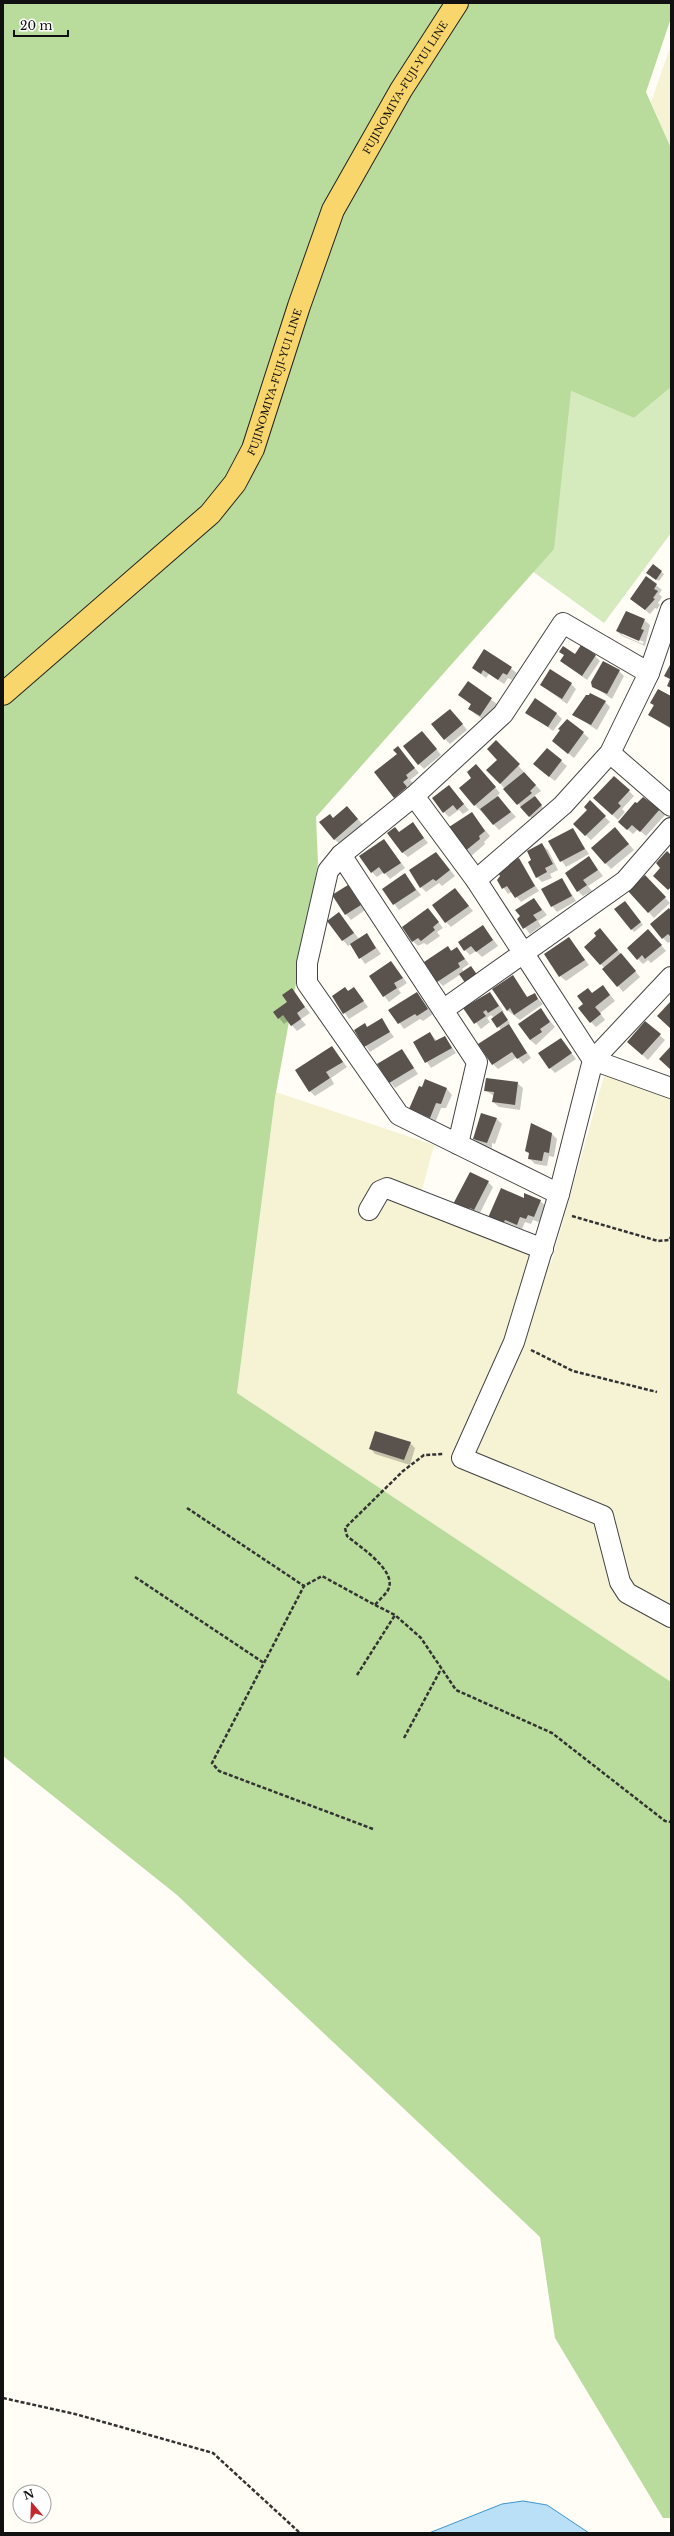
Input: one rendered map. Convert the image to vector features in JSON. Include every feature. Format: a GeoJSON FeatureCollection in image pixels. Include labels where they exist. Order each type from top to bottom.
{"type":"FeatureCollection","features":[{"type":"Feature","properties":{"kind":"main road","name":"FUJINOMIYA-FUJI-YUI LINE"},"geometry":{"type":"LineString","coordinates":[[3,694],[210,514],[235,483],[253,449],[299,306],[333,210],[401,90],[456,3]]}},
{"type":"Feature","properties":{"kind":"street"},"geometry":{"type":"LineString","coordinates":[[476,880],[563,805],[610,753],[649,673],[671,609]]}},
{"type":"Feature","properties":{"kind":"street"},"geometry":{"type":"LineString","coordinates":[[557,1202],[458,1144],[399,1115],[307,983],[306,963],[328,871],[341,855],[414,796],[502,714],[563,623],[649,673]]}},
{"type":"Feature","properties":{"kind":"street"},"geometry":{"type":"LineString","coordinates":[[610,753],[671,806]]}},
{"type":"Feature","properties":{"kind":"street"},"geometry":{"type":"LineString","coordinates":[[414,796],[476,880],[592,1060],[671,1088]]}},
{"type":"Feature","properties":{"kind":"street"},"geometry":{"type":"LineString","coordinates":[[443,1010],[625,881],[671,828]]}},
{"type":"Feature","properties":{"kind":"street"},"geometry":{"type":"LineString","coordinates":[[341,855],[477,1062],[458,1144]]}},
{"type":"Feature","properties":{"kind":"street"},"geometry":{"type":"LineString","coordinates":[[671,977],[592,1060],[557,1202],[514,1342],[462,1458],[603,1516],[620,1582],[627,1594],[671,1617]]}},
{"type":"Feature","properties":{"kind":"street"},"geometry":{"type":"LineString","coordinates":[[369,1210],[380,1191],[387,1188],[543,1249]]}},
{"type":"Feature","properties":{"kind":"path"},"geometry":{"type":"LineString","coordinates":[[557,1202],[595,1224],[658,1241],[669,1240],[671,1236]]}},
{"type":"Feature","properties":{"kind":"path"},"geometry":{"type":"LineString","coordinates":[[514,1342],[573,1371],[657,1392]]}},
{"type":"Feature","properties":{"kind":"path"},"geometry":{"type":"LineString","coordinates":[[376,1605],[388,1590],[390,1578],[386,1570],[347,1536],[346,1528],[402,1471],[424,1455],[443,1454],[462,1458]]}},
{"type":"Feature","properties":{"kind":"path"},"geometry":{"type":"LineString","coordinates":[[187,1508],[304,1586]]}},
{"type":"Feature","properties":{"kind":"path"},"geometry":{"type":"LineString","coordinates":[[373,1829],[219,1771],[212,1763],[304,1586],[322,1576],[395,1615],[421,1638],[456,1690],[552,1733],[665,1821],[671,1822]]}},
{"type":"Feature","properties":{"kind":"path"},"geometry":{"type":"LineString","coordinates":[[135,1577],[264,1663]]}},
{"type":"Feature","properties":{"kind":"path"},"geometry":{"type":"LineString","coordinates":[[357,1676],[395,1615]]}},
{"type":"Feature","properties":{"kind":"path"},"geometry":{"type":"LineString","coordinates":[[404,1738],[441,1669]]}},
{"type":"Feature","properties":{"kind":"path"},"geometry":{"type":"LineString","coordinates":[[3,2398],[75,2414],[213,2452],[300,2533]]}},
{"type":"Feature","properties":{"kind":"shaded area"},"geometry":{"type":"Polygon","coordinates":[[[671,45],[671,148],[651,102],[671,45]]]}},
{"type":"Feature","properties":{"kind":"shaded area"},"geometry":{"type":"Polygon","coordinates":[[[604,1076],[671,1093],[671,1682],[237,1393],[276,1092],[434,1145],[417,1209],[551,1263],[604,1076]]]}},
{"type":"Feature","properties":{"kind":"green space"},"geometry":{"type":"Polygon","coordinates":[[[3,3],[671,3],[671,18],[646,92],[671,148],[671,387],[634,418],[571,391],[554,549],[316,817],[318,863],[275,1098],[237,1393],[671,1682],[671,2518],[663,2518],[555,2338],[540,2237],[177,1895],[3,1756],[3,3]]]}},
{"type":"Feature","properties":{"kind":"green space"},"geometry":{"type":"Polygon","coordinates":[[[671,387],[671,533],[604,623],[532,571],[571,391],[634,418],[671,387]]]}},
{"type":"Feature","properties":{"kind":"water"},"geometry":{"type":"Polygon","coordinates":[[[523,2501],[547,2505],[589,2533],[429,2533],[502,2504],[523,2501]]]}},
{"type":"Feature","properties":{"kind":"building"},"geometry":{"type":"Polygon","coordinates":[[[653,564],[662,571],[656,580],[646,573],[653,564]]]}},
{"type":"Feature","properties":{"kind":"building"},"geometry":{"type":"Polygon","coordinates":[[[646,576],[657,584],[654,589],[658,591],[653,598],[655,599],[645,610],[630,599],[646,576]]]}},
{"type":"Feature","properties":{"kind":"building"},"geometry":{"type":"Polygon","coordinates":[[[626,611],[645,619],[641,629],[644,630],[639,641],[616,631],[626,611]]]}},
{"type":"Feature","properties":{"kind":"building"},"geometry":{"type":"Polygon","coordinates":[[[581,645],[596,655],[582,676],[560,661],[564,655],[559,652],[563,646],[575,654],[581,645]]]}},
{"type":"Feature","properties":{"kind":"building"},"geometry":{"type":"Polygon","coordinates":[[[484,649],[512,667],[507,675],[503,673],[498,680],[483,670],[481,674],[472,668],[484,649]]]}},
{"type":"Feature","properties":{"kind":"building"},"geometry":{"type":"Polygon","coordinates":[[[603,661],[620,670],[607,694],[592,687],[591,682],[603,661]]]}},
{"type":"Feature","properties":{"kind":"building"},"geometry":{"type":"Polygon","coordinates":[[[671,663],[671,688],[667,686],[670,679],[664,676],[671,663]]]}},
{"type":"Feature","properties":{"kind":"building"},"geometry":{"type":"Polygon","coordinates":[[[550,669],[572,683],[562,699],[540,685],[550,669]]]}},
{"type":"Feature","properties":{"kind":"building"},"geometry":{"type":"Polygon","coordinates":[[[468,681],[492,698],[480,716],[468,709],[471,704],[458,695],[468,681]]]}},
{"type":"Feature","properties":{"kind":"building"},"geometry":{"type":"Polygon","coordinates":[[[658,689],[671,696],[671,728],[648,715],[654,705],[650,703],[658,689]]]}},
{"type":"Feature","properties":{"kind":"building"},"geometry":{"type":"Polygon","coordinates":[[[590,693],[606,701],[591,725],[572,715],[586,695],[589,695],[590,693]]]}},
{"type":"Feature","properties":{"kind":"building"},"geometry":{"type":"Polygon","coordinates":[[[535,698],[557,713],[548,727],[525,713],[535,698]]]}},
{"type":"Feature","properties":{"kind":"building"},"geometry":{"type":"Polygon","coordinates":[[[450,709],[463,724],[444,740],[431,724],[450,709]]]}},
{"type":"Feature","properties":{"kind":"building"},"geometry":{"type":"Polygon","coordinates":[[[567,719],[584,732],[568,754],[552,741],[560,730],[558,729],[567,719]]]}},
{"type":"Feature","properties":{"kind":"building"},"geometry":{"type":"Polygon","coordinates":[[[422,731],[437,749],[418,765],[403,746],[422,731]]]}},
{"type":"Feature","properties":{"kind":"building"},"geometry":{"type":"Polygon","coordinates":[[[496,740],[520,764],[500,784],[486,770],[497,760],[487,749],[496,740]]]}},
{"type":"Feature","properties":{"kind":"building"},"geometry":{"type":"Polygon","coordinates":[[[398,746],[415,768],[406,775],[408,778],[403,782],[407,787],[394,798],[374,772],[397,754],[393,750],[398,746]]]}},
{"type":"Feature","properties":{"kind":"building"},"geometry":{"type":"Polygon","coordinates":[[[547,748],[562,760],[549,777],[533,764],[547,748]]]}},
{"type":"Feature","properties":{"kind":"building"},"geometry":{"type":"Polygon","coordinates":[[[476,764],[496,787],[474,806],[459,788],[471,778],[467,772],[476,764]]]}},
{"type":"Feature","properties":{"kind":"building"},"geometry":{"type":"Polygon","coordinates":[[[524,772],[536,785],[530,791],[532,793],[517,805],[503,789],[524,772]]]}},
{"type":"Feature","properties":{"kind":"building"},"geometry":{"type":"Polygon","coordinates":[[[614,776],[630,790],[618,803],[621,806],[612,815],[593,798],[614,776]]]}},
{"type":"Feature","properties":{"kind":"building"},"geometry":{"type":"Polygon","coordinates":[[[449,785],[464,804],[457,810],[453,805],[443,813],[432,798],[449,785]]]}},
{"type":"Feature","properties":{"kind":"building"},"geometry":{"type":"Polygon","coordinates":[[[498,796],[511,812],[493,825],[480,809],[498,796]]]}},
{"type":"Feature","properties":{"kind":"building"},"geometry":{"type":"Polygon","coordinates":[[[535,796],[542,805],[529,817],[520,807],[535,796]]]}},
{"type":"Feature","properties":{"kind":"building"},"geometry":{"type":"Polygon","coordinates":[[[643,797],[660,809],[640,832],[632,825],[627,830],[618,822],[635,802],[637,803],[643,797]]]}},
{"type":"Feature","properties":{"kind":"building"},"geometry":{"type":"Polygon","coordinates":[[[590,800],[606,816],[585,836],[573,824],[587,810],[584,807],[590,800]]]}},
{"type":"Feature","properties":{"kind":"building"},"geometry":{"type":"Polygon","coordinates":[[[347,806],[358,819],[334,840],[319,822],[330,814],[333,818],[347,806]]]}},
{"type":"Feature","properties":{"kind":"building"},"geometry":{"type":"Polygon","coordinates":[[[472,812],[485,831],[479,836],[480,839],[464,852],[446,829],[472,812]]]}},
{"type":"Feature","properties":{"kind":"building"},"geometry":{"type":"Polygon","coordinates":[[[413,822],[424,838],[402,853],[387,833],[395,827],[399,832],[413,822]]]}},
{"type":"Feature","properties":{"kind":"building"},"geometry":{"type":"Polygon","coordinates":[[[615,827],[629,844],[605,864],[591,848],[615,827]]]}},
{"type":"Feature","properties":{"kind":"building"},"geometry":{"type":"Polygon","coordinates":[[[573,828],[585,849],[560,862],[548,841],[573,828]]]}},
{"type":"Feature","properties":{"kind":"building"},"geometry":{"type":"Polygon","coordinates":[[[384,839],[401,863],[384,874],[379,867],[371,873],[359,856],[384,839]]]}},
{"type":"Feature","properties":{"kind":"building"},"geometry":{"type":"Polygon","coordinates":[[[542,843],[553,864],[545,868],[547,872],[536,878],[528,862],[531,860],[527,851],[542,843]]]}},
{"type":"Feature","properties":{"kind":"building"},"geometry":{"type":"Polygon","coordinates":[[[667,851],[671,855],[671,887],[668,890],[653,876],[660,868],[656,863],[667,851]]]}},
{"type":"Feature","properties":{"kind":"building"},"geometry":{"type":"Polygon","coordinates":[[[436,852],[450,870],[436,881],[433,879],[420,888],[409,870],[436,852]]]}},
{"type":"Feature","properties":{"kind":"building"},"geometry":{"type":"Polygon","coordinates":[[[589,856],[598,870],[583,880],[587,885],[577,892],[565,873],[589,856]]]}},
{"type":"Feature","properties":{"kind":"building"},"geometry":{"type":"Polygon","coordinates":[[[519,858],[535,886],[515,898],[507,886],[502,889],[497,880],[500,876],[497,871],[519,858]]]}},
{"type":"Feature","properties":{"kind":"building"},"geometry":{"type":"Polygon","coordinates":[[[405,873],[416,890],[393,905],[382,889],[405,873]]]}},
{"type":"Feature","properties":{"kind":"building"},"geometry":{"type":"Polygon","coordinates":[[[645,875],[666,897],[648,913],[628,891],[645,875]]]}},
{"type":"Feature","properties":{"kind":"building"},"geometry":{"type":"Polygon","coordinates":[[[562,878],[572,896],[551,907],[541,889],[562,878]]]}},
{"type":"Feature","properties":{"kind":"building"},"geometry":{"type":"Polygon","coordinates":[[[348,885],[361,905],[345,915],[332,895],[348,885]]]}},
{"type":"Feature","properties":{"kind":"building"},"geometry":{"type":"Polygon","coordinates":[[[455,888],[469,906],[445,923],[432,905],[455,888]]]}},
{"type":"Feature","properties":{"kind":"building"},"geometry":{"type":"Polygon","coordinates":[[[534,898],[542,910],[533,915],[537,920],[523,929],[517,919],[520,916],[515,910],[534,898]]]}},
{"type":"Feature","properties":{"kind":"building"},"geometry":{"type":"Polygon","coordinates":[[[625,901],[641,922],[631,930],[614,909],[625,901]]]}},
{"type":"Feature","properties":{"kind":"building"},"geometry":{"type":"Polygon","coordinates":[[[428,908],[439,922],[433,927],[435,930],[421,941],[418,938],[412,942],[402,927],[428,908]]]}},
{"type":"Feature","properties":{"kind":"building"},"geometry":{"type":"Polygon","coordinates":[[[669,908],[671,911],[671,937],[668,934],[662,939],[650,924],[669,908]]]}},
{"type":"Feature","properties":{"kind":"building"},"geometry":{"type":"Polygon","coordinates":[[[339,912],[354,933],[342,941],[327,921],[339,912]]]}},
{"type":"Feature","properties":{"kind":"building"},"geometry":{"type":"Polygon","coordinates":[[[483,925],[493,940],[476,952],[471,946],[464,951],[458,942],[483,925]]]}},
{"type":"Feature","properties":{"kind":"building"},"geometry":{"type":"Polygon","coordinates":[[[600,928],[618,950],[600,965],[584,947],[596,936],[594,933],[600,928]]]}},
{"type":"Feature","properties":{"kind":"building"},"geometry":{"type":"Polygon","coordinates":[[[648,929],[662,945],[645,959],[642,955],[637,960],[627,948],[648,929]]]}},
{"type":"Feature","properties":{"kind":"building"},"geometry":{"type":"Polygon","coordinates":[[[367,933],[376,948],[359,959],[350,944],[367,933]]]}},
{"type":"Feature","properties":{"kind":"building"},"geometry":{"type":"Polygon","coordinates":[[[569,937],[585,960],[559,977],[544,954],[569,937]]]}},
{"type":"Feature","properties":{"kind":"building"},"geometry":{"type":"Polygon","coordinates":[[[448,946],[451,951],[457,947],[465,959],[458,963],[460,967],[437,982],[424,962],[448,946]]]}},
{"type":"Feature","properties":{"kind":"building"},"geometry":{"type":"Polygon","coordinates":[[[621,953],[636,971],[617,987],[602,969],[621,953]]]}},
{"type":"Feature","properties":{"kind":"building"},"geometry":{"type":"Polygon","coordinates":[[[391,961],[403,978],[394,983],[397,988],[383,997],[369,976],[391,961]]]}},
{"type":"Feature","properties":{"kind":"building"},"geometry":{"type":"Polygon","coordinates":[[[471,966],[478,976],[466,984],[459,974],[471,966]]]}},
{"type":"Feature","properties":{"kind":"building"},"geometry":{"type":"Polygon","coordinates":[[[513,975],[527,997],[535,993],[538,999],[514,1015],[510,1008],[507,1011],[492,989],[513,975]]]}},
{"type":"Feature","properties":{"kind":"building"},"geometry":{"type":"Polygon","coordinates":[[[603,985],[610,995],[595,1007],[601,1014],[590,1023],[578,1008],[583,1004],[577,996],[588,988],[592,993],[603,985]]]}},
{"type":"Feature","properties":{"kind":"building"},"geometry":{"type":"Polygon","coordinates":[[[345,987],[348,991],[354,987],[364,1001],[343,1014],[332,996],[345,987]]]}},
{"type":"Feature","properties":{"kind":"building"},"geometry":{"type":"Polygon","coordinates":[[[292,988],[305,1007],[297,1013],[301,1019],[291,1026],[283,1015],[278,1019],[273,1012],[287,1002],[282,995],[292,988]]]}},
{"type":"Feature","properties":{"kind":"building"},"geometry":{"type":"Polygon","coordinates":[[[417,992],[428,1009],[417,1016],[415,1014],[398,1024],[388,1010],[417,992]]]}},
{"type":"Feature","properties":{"kind":"building"},"geometry":{"type":"Polygon","coordinates":[[[490,992],[499,1006],[488,1013],[486,1010],[483,1012],[486,1016],[474,1024],[463,1008],[490,992]]]}},
{"type":"Feature","properties":{"kind":"building"},"geometry":{"type":"Polygon","coordinates":[[[671,1001],[671,1029],[657,1016],[671,1001]]]}},
{"type":"Feature","properties":{"kind":"building"},"geometry":{"type":"Polygon","coordinates":[[[541,1008],[550,1022],[540,1029],[542,1032],[530,1040],[518,1024],[541,1008]]]}},
{"type":"Feature","properties":{"kind":"building"},"geometry":{"type":"Polygon","coordinates":[[[502,1011],[508,1020],[497,1028],[491,1019],[502,1011]]]}},
{"type":"Feature","properties":{"kind":"building"},"geometry":{"type":"Polygon","coordinates":[[[382,1018],[390,1032],[364,1047],[354,1030],[365,1023],[367,1027],[382,1018]]]}},
{"type":"Feature","properties":{"kind":"building"},"geometry":{"type":"Polygon","coordinates":[[[645,1021],[661,1034],[642,1055],[627,1042],[645,1021]]]}},
{"type":"Feature","properties":{"kind":"building"},"geometry":{"type":"Polygon","coordinates":[[[509,1024],[527,1053],[517,1059],[512,1052],[492,1065],[478,1044],[509,1024]]]}},
{"type":"Feature","properties":{"kind":"building"},"geometry":{"type":"Polygon","coordinates":[[[430,1032],[435,1041],[445,1036],[452,1048],[425,1063],[413,1042],[430,1032]]]}},
{"type":"Feature","properties":{"kind":"building"},"geometry":{"type":"Polygon","coordinates":[[[561,1038],[572,1053],[549,1069],[538,1053],[561,1038]]]}},
{"type":"Feature","properties":{"kind":"building"},"geometry":{"type":"Polygon","coordinates":[[[332,1046],[343,1062],[326,1072],[330,1078],[309,1092],[295,1070],[332,1046]]]}},
{"type":"Feature","properties":{"kind":"building"},"geometry":{"type":"Polygon","coordinates":[[[671,1046],[671,1070],[659,1059],[671,1046]]]}},
{"type":"Feature","properties":{"kind":"building"},"geometry":{"type":"Polygon","coordinates":[[[402,1049],[414,1068],[389,1083],[377,1064],[402,1049]]]}},
{"type":"Feature","properties":{"kind":"building"},"geometry":{"type":"Polygon","coordinates":[[[486,1078],[518,1082],[515,1105],[492,1102],[494,1092],[484,1091],[486,1078]]]}},
{"type":"Feature","properties":{"kind":"building"},"geometry":{"type":"Polygon","coordinates":[[[425,1079],[447,1088],[441,1104],[436,1103],[430,1118],[409,1109],[419,1086],[422,1087],[425,1079]]]}},
{"type":"Feature","properties":{"kind":"building"},"geometry":{"type":"Polygon","coordinates":[[[481,1113],[497,1118],[487,1143],[473,1139],[481,1113]]]}},
{"type":"Feature","properties":{"kind":"building"},"geometry":{"type":"Polygon","coordinates":[[[531,1123],[552,1133],[549,1153],[544,1152],[542,1161],[528,1159],[529,1153],[525,1151],[531,1123]]]}},
{"type":"Feature","properties":{"kind":"building"},"geometry":{"type":"Polygon","coordinates":[[[470,1172],[489,1181],[474,1210],[470,1208],[466,1216],[451,1208],[470,1172]]]}},
{"type":"Feature","properties":{"kind":"building"},"geometry":{"type":"Polygon","coordinates":[[[501,1188],[524,1198],[524,1193],[541,1200],[534,1217],[528,1215],[526,1219],[520,1217],[517,1225],[505,1220],[502,1226],[487,1220],[501,1188]]]}},
{"type":"Feature","properties":{"kind":"building"},"geometry":{"type":"Polygon","coordinates":[[[375,1431],[411,1442],[404,1460],[369,1449],[375,1431]]]}}]}
